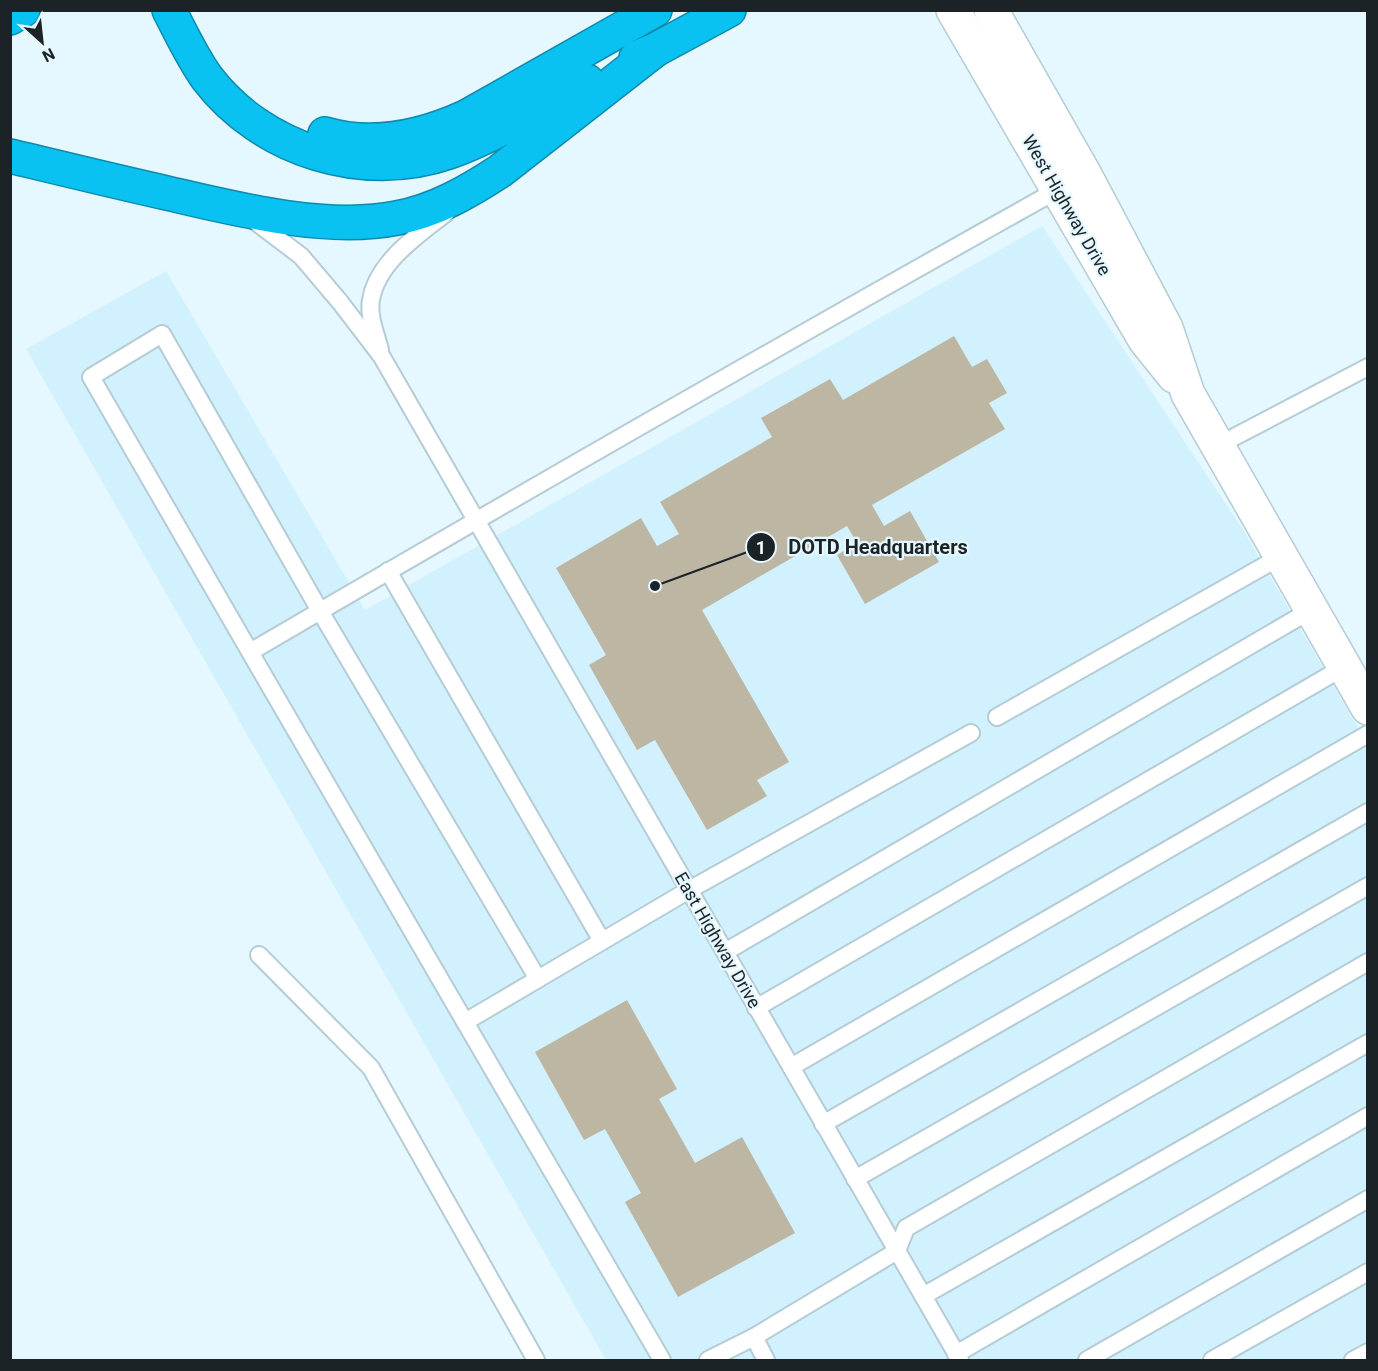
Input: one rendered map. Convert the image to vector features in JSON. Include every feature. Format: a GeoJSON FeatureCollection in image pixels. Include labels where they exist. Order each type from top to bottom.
{"type":"FeatureCollection","features":[{"type":"Feature","properties":{"kind":"highway"},"geometry":{"type":"LineString","coordinates":[[10,18],[23,10]]}},
{"type":"Feature","properties":{"kind":"highway"},"geometry":{"type":"LineString","coordinates":[[181,15],[225,71],[245,92],[269,110],[318,132],[352,140],[372,140],[412,136],[457,121],[655,10]]}},
{"type":"Feature","properties":{"kind":"highway"},"geometry":{"type":"LineString","coordinates":[[181,15],[207,77],[231,104],[257,125],[300,148],[346,160],[372,163],[424,159],[448,152],[495,131],[610,69],[656,50],[729,10]]}},
{"type":"Feature","properties":{"kind":"highway"},"geometry":{"type":"LineString","coordinates":[[10,156],[238,210],[303,220],[371,222],[395,219],[446,203],[500,171],[656,50]]}},
{"type":"Feature","properties":{"kind":"street","name":"West Highway Drive"},"geometry":{"type":"LineString","coordinates":[[953,10],[1072,182]]}},
{"type":"Feature","properties":{"kind":"street","name":"West Highway Drive"},"geometry":{"type":"LineString","coordinates":[[992,10],[1145,340],[1188,394],[1368,708]]}},
{"type":"Feature","properties":{"kind":"lane"},"geometry":{"type":"LineString","coordinates":[[382,357],[371,313],[371,299],[375,286],[386,268],[397,253],[500,171]]}},
{"type":"Feature","properties":{"kind":"lane"},"geometry":{"type":"LineString","coordinates":[[250,652],[476,520],[1072,182]]}},
{"type":"Feature","properties":{"kind":"lane"},"geometry":{"type":"LineString","coordinates":[[238,210],[301,256],[320,276],[382,357]]}},
{"type":"Feature","properties":{"kind":"lane"},"geometry":{"type":"LineString","coordinates":[[538,979],[320,611],[162,334],[91,377],[662,1360]]}},
{"type":"Feature","properties":{"kind":"lane","name":"East Highway Drive"},"geometry":{"type":"LineString","coordinates":[[382,357],[958,1357]]}},
{"type":"Feature","properties":{"kind":"lane"},"geometry":{"type":"LineString","coordinates":[[1217,446],[1368,367]]}},
{"type":"Feature","properties":{"kind":"lane"},"geometry":{"type":"LineString","coordinates":[[997,717],[1280,557]]}},
{"type":"Feature","properties":{"kind":"lane"},"geometry":{"type":"LineString","coordinates":[[388,571],[602,941]]}},
{"type":"Feature","properties":{"kind":"lane"},"geometry":{"type":"LineString","coordinates":[[724,952],[1311,610]]}},
{"type":"Feature","properties":{"kind":"lane"},"geometry":{"type":"LineString","coordinates":[[756,1008],[1344,666]]}},
{"type":"Feature","properties":{"kind":"lane"},"geometry":{"type":"LineString","coordinates":[[465,1022],[689,890],[971,732]]}},
{"type":"Feature","properties":{"kind":"lane"},"geometry":{"type":"LineString","coordinates":[[791,1067],[1368,734]]}},
{"type":"Feature","properties":{"kind":"lane"},"geometry":{"type":"LineString","coordinates":[[823,1124],[1368,812]]}},
{"type":"Feature","properties":{"kind":"lane"},"geometry":{"type":"LineString","coordinates":[[855,1179],[1368,886]]}},
{"type":"Feature","properties":{"kind":"lane"},"geometry":{"type":"LineString","coordinates":[[259,955],[370,1068],[536,1360]]}},
{"type":"Feature","properties":{"kind":"lane"},"geometry":{"type":"LineString","coordinates":[[708,1360],[754,1336],[897,1251],[906,1228],[1368,962]]}},
{"type":"Feature","properties":{"kind":"lane"},"geometry":{"type":"LineString","coordinates":[[923,1296],[1368,1043]]}},
{"type":"Feature","properties":{"kind":"lane"},"geometry":{"type":"LineString","coordinates":[[958,1357],[1368,1116]]}},
{"type":"Feature","properties":{"kind":"lane"},"geometry":{"type":"LineString","coordinates":[[1087,1360],[1368,1199]]}},
{"type":"Feature","properties":{"kind":"lane"},"geometry":{"type":"LineString","coordinates":[[1212,1360],[1368,1272]]}},
{"type":"Feature","properties":{"kind":"lane"},"geometry":{"type":"LineString","coordinates":[[754,1336],[766,1360]]}},
{"type":"Feature","properties":{"kind":"lane"},"geometry":{"type":"LineString","coordinates":[[1353,1360],[1368,1352]]}},
{"type":"Feature","properties":{"kind":"shaded area"},"geometry":{"type":"Polygon","coordinates":[[[1042,226],[1243,530],[1367,743],[1367,1360],[606,1360],[26,349],[166,271],[365,610],[1042,226]]]}},
{"type":"Feature","properties":{"kind":"building"},"geometry":{"type":"Polygon","coordinates":[[[954,336],[972,367],[987,359],[1007,393],[989,403],[1005,429],[872,505],[884,526],[910,511],[939,562],[865,604],[837,555],[857,543],[847,526],[702,610],[789,762],[757,780],[767,796],[707,830],[655,740],[637,750],[589,665],[606,655],[556,568],[641,518],[657,546],[679,534],[660,502],[772,437],[761,418],[830,379],[843,400],[954,336]]]}},
{"type":"Feature","properties":{"kind":"building"},"geometry":{"type":"Polygon","coordinates":[[[627,1000],[677,1089],[659,1099],[695,1163],[742,1137],[795,1233],[678,1297],[625,1202],[641,1193],[605,1129],[584,1140],[535,1052],[627,1000]]]}},
{"type":"Feature","properties":{"kind":"place","name":"DOTD Headquarters"},"geometry":{"type":"Point","coordinates":[655,586]}}]}
